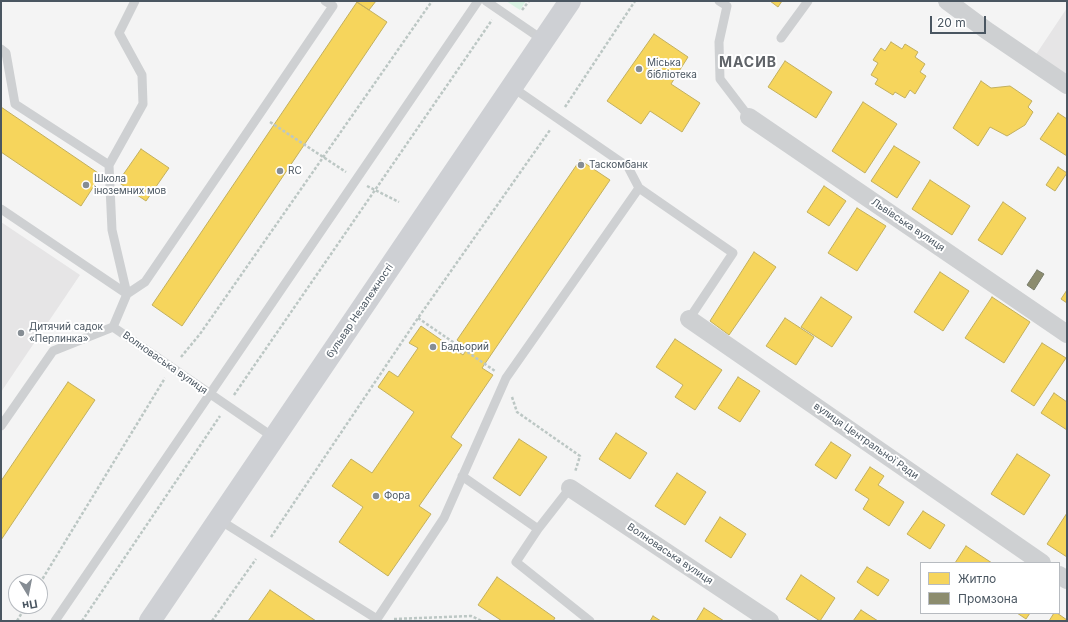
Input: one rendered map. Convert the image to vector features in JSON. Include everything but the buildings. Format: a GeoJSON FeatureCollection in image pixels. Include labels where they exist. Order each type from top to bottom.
{"type":"FeatureCollection","features":[{"type":"Feature","properties":{"kind":"main road","name":"бульвар Незалежності"},"geometry":{"type":"LineString","coordinates":[[150,621],[273,437],[570,1]]}},
{"type":"Feature","properties":{"kind":"street"},"geometry":{"type":"LineString","coordinates":[[947,1],[986,30],[1067,85]]}},
{"type":"Feature","properties":{"kind":"street","name":"Львівська вулиця"},"geometry":{"type":"LineString","coordinates":[[750,117],[1067,334]]}},
{"type":"Feature","properties":{"kind":"street","name":"вулиця Центральної Ради"},"geometry":{"type":"LineString","coordinates":[[689,319],[1041,562]]}},
{"type":"Feature","properties":{"kind":"street","name":"Волноваська вулиця"},"geometry":{"type":"LineString","coordinates":[[570,488],[770,621]]}},
{"type":"Feature","properties":{"kind":"lane"},"geometry":{"type":"LineString","coordinates":[[127,294],[112,230],[109,165],[143,104],[142,75],[119,33],[135,1]]}},
{"type":"Feature","properties":{"kind":"lane"},"geometry":{"type":"LineString","coordinates":[[127,294],[145,282],[333,6],[325,1]]}},
{"type":"Feature","properties":{"kind":"lane"},"geometry":{"type":"LineString","coordinates":[[55,621],[478,1]]}},
{"type":"Feature","properties":{"kind":"lane"},"geometry":{"type":"LineString","coordinates":[[486,1],[543,40]]}},
{"type":"Feature","properties":{"kind":"lane"},"geometry":{"type":"LineString","coordinates":[[719,1],[727,6],[719,42],[720,79],[750,117]]}},
{"type":"Feature","properties":{"kind":"lane"},"geometry":{"type":"LineString","coordinates":[[781,38],[808,1]]}},
{"type":"Feature","properties":{"kind":"lane"},"geometry":{"type":"LineString","coordinates":[[1,49],[6,53],[15,104],[109,165]]}},
{"type":"Feature","properties":{"kind":"lane"},"geometry":{"type":"LineString","coordinates":[[512,87],[628,167],[639,188],[732,253],[689,319]]}},
{"type":"Feature","properties":{"kind":"lane"},"geometry":{"type":"LineString","coordinates":[[218,519],[376,619],[444,518],[506,378],[639,188]]}},
{"type":"Feature","properties":{"kind":"lane"},"geometry":{"type":"LineString","coordinates":[[1,209],[127,294]]}},
{"type":"Feature","properties":{"kind":"lane","name":"Волноваська вулиця"},"geometry":{"type":"LineString","coordinates":[[127,294],[113,327],[273,437]]}},
{"type":"Feature","properties":{"kind":"lane"},"geometry":{"type":"LineString","coordinates":[[1,426],[53,351],[113,327]]}},
{"type":"Feature","properties":{"kind":"lane"},"geometry":{"type":"LineString","coordinates":[[462,476],[538,529]]}},
{"type":"Feature","properties":{"kind":"lane"},"geometry":{"type":"LineString","coordinates":[[570,488],[538,529],[516,562],[590,621]]}},
{"type":"Feature","properties":{"kind":"path"},"geometry":{"type":"LineString","coordinates":[[45,574],[171,368],[200,334],[432,1]]}},
{"type":"Feature","properties":{"kind":"path"},"geometry":{"type":"LineString","coordinates":[[212,621],[264,548],[418,318],[557,119],[635,1]]}},
{"type":"Feature","properties":{"kind":"path"},"geometry":{"type":"LineString","coordinates":[[82,621],[227,406],[499,10]]}},
{"type":"Feature","properties":{"kind":"path"},"geometry":{"type":"LineString","coordinates":[[259,115],[375,191],[399,202]]}},
{"type":"Feature","properties":{"kind":"path"},"geometry":{"type":"LineString","coordinates":[[418,318],[506,378],[517,412],[580,456],[570,488]]}},
{"type":"Feature","properties":{"kind":"path"},"geometry":{"type":"LineString","coordinates":[[376,619],[471,616],[482,621]]}},
{"type":"Feature","properties":{"kind":"shaded area"},"geometry":{"type":"Polygon","coordinates":[[[1067,8],[1067,78],[1035,56],[1067,8]]]}},
{"type":"Feature","properties":{"kind":"shaded area","name":"Дитячий садок «Перлинка»"},"geometry":{"type":"Polygon","coordinates":[[[1,222],[80,275],[1,392],[1,222]]]}},
{"type":"Feature","properties":{"kind":"green space"},"geometry":{"type":"Polygon","coordinates":[[[506,1],[526,1],[520,10],[506,1]]]}},
{"type":"Feature","properties":{"kind":"place","name":"Міська бібліотека"},"geometry":{"type":"Point","coordinates":[639,69]}},
{"type":"Feature","properties":{"kind":"place","name":"Таскомбанк"},"geometry":{"type":"Point","coordinates":[581,165]}},
{"type":"Feature","properties":{"kind":"place","name":"RC"},"geometry":{"type":"Point","coordinates":[280,171]}},
{"type":"Feature","properties":{"kind":"place","name":"Школа іноземних мов"},"geometry":{"type":"Point","coordinates":[86,185]}},
{"type":"Feature","properties":{"kind":"place","name":"Дитячий садок «Перлинка»"},"geometry":{"type":"Point","coordinates":[21,333]}},
{"type":"Feature","properties":{"kind":"place","name":"Бадьорий"},"geometry":{"type":"Point","coordinates":[433,347]}},
{"type":"Feature","properties":{"kind":"place","name":"Фора"},"geometry":{"type":"Point","coordinates":[376,496]}},
{"type":"Feature","properties":{"kind":"district","name":"МАСИВ"},"geometry":{"type":"Point","coordinates":[748,63]}}]}
